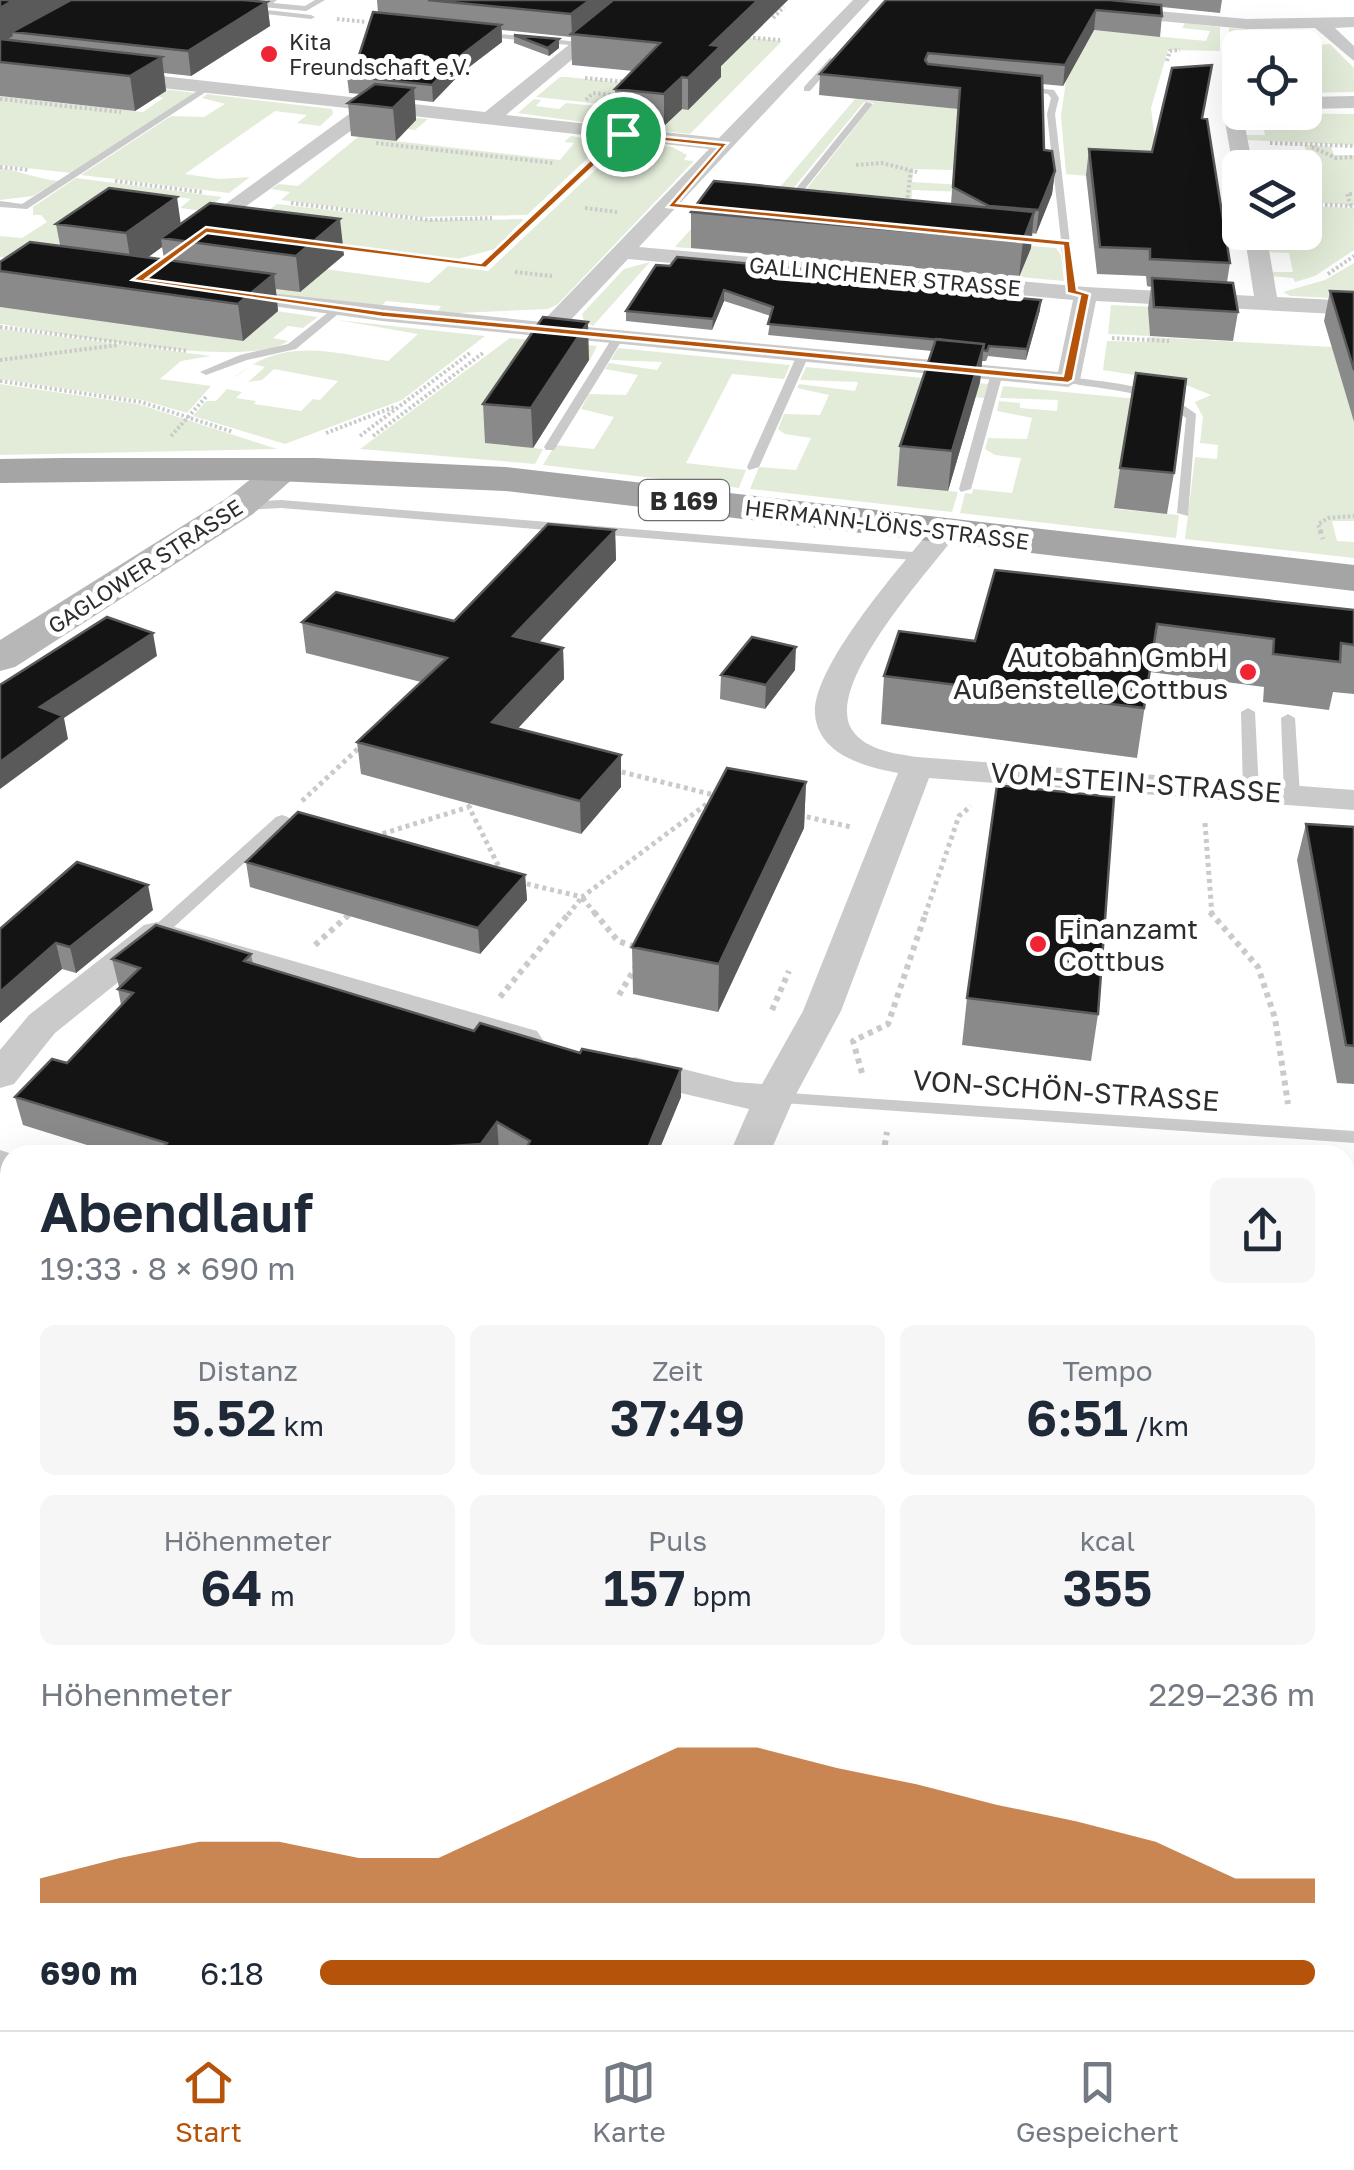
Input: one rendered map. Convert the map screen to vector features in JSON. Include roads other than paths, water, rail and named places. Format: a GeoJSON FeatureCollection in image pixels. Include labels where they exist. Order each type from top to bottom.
{"type":"FeatureCollection","features":[{"type":"Feature","properties":{"kind":"main road","name":"HERMANN-LÖNS-STRASSE"},"geometry":{"type":"LineString","coordinates":[[0,472],[170,467],[505,478],[935,544],[1340,563]]}},
{"type":"Feature","properties":{"kind":"street"},"geometry":{"type":"LineString","coordinates":[[489,119],[636,0]]}},
{"type":"Feature","properties":{"kind":"street"},"geometry":{"type":"LineString","coordinates":[[548,330],[862,0]]}},
{"type":"Feature","properties":{"kind":"street"},"geometry":{"type":"LineString","coordinates":[[1266,0],[1286,26]]}},
{"type":"Feature","properties":{"kind":"street"},"geometry":{"type":"LineString","coordinates":[[1096,10],[1286,26],[1354,22]]}},
{"type":"Feature","properties":{"kind":"street"},"geometry":{"type":"LineString","coordinates":[[1322,25],[1354,56]]}},
{"type":"Feature","properties":{"kind":"street"},"geometry":{"type":"LineString","coordinates":[[90,74],[725,145]]}},
{"type":"Feature","properties":{"kind":"street"},"geometry":{"type":"LineString","coordinates":[[1322,103],[1354,102]]}},
{"type":"Feature","properties":{"kind":"street"},"geometry":{"type":"LineString","coordinates":[[178,250],[216,231],[373,106]]}},
{"type":"Feature","properties":{"kind":"street"},"geometry":{"type":"LineString","coordinates":[[1257,250],[1267,304]]}},
{"type":"Feature","properties":{"kind":"street","name":"GALLINCHENER STRASSE"},"geometry":{"type":"LineString","coordinates":[[625,252],[1079,293],[1354,308]]}},
{"type":"Feature","properties":{"kind":"street"},"geometry":{"type":"LineString","coordinates":[[201,290],[339,309],[1068,380],[1079,293]]}},
{"type":"Feature","properties":{"kind":"street","name":"GAGLOWER STRASSE"},"geometry":{"type":"LineString","coordinates":[[0,658],[240,506],[286,469]]}},
{"type":"Feature","properties":{"kind":"street","name":"VOM-STEIN-STRASSE"},"geometry":{"type":"LineString","coordinates":[[935,544],[852,654],[832,699],[831,715],[837,733],[856,751],[917,768],[1354,800]]}},
{"type":"Feature","properties":{"kind":"street"},"geometry":{"type":"LineString","coordinates":[[753,1145],[774,1098],[822,1011],[917,768]]}},
{"type":"Feature","properties":{"kind":"street"},"geometry":{"type":"LineString","coordinates":[[0,1076],[42,1024],[157,933],[551,1048]]}},
{"type":"Feature","properties":{"kind":"street"},"geometry":{"type":"LineString","coordinates":[[607,1063],[735,1095],[774,1098]]}},
{"type":"Feature","properties":{"kind":"lane"},"geometry":{"type":"LineString","coordinates":[[273,0],[265,4],[311,11]]}},
{"type":"Feature","properties":{"kind":"lane"},"geometry":{"type":"LineString","coordinates":[[300,0],[311,11]]}},
{"type":"Feature","properties":{"kind":"lane"},"geometry":{"type":"LineString","coordinates":[[232,8],[311,11],[321,0]]}},
{"type":"Feature","properties":{"kind":"lane"},"geometry":{"type":"LineString","coordinates":[[470,33],[579,44]]}},
{"type":"Feature","properties":{"kind":"lane"},"geometry":{"type":"LineString","coordinates":[[807,89],[838,54]]}},
{"type":"Feature","properties":{"kind":"lane"},"geometry":{"type":"LineString","coordinates":[[1003,86],[1051,92],[1055,98],[1052,114],[1067,244],[1079,293]]}},
{"type":"Feature","properties":{"kind":"lane"},"geometry":{"type":"LineString","coordinates":[[0,204],[24,206],[208,88]]}},
{"type":"Feature","properties":{"kind":"lane"},"geometry":{"type":"LineString","coordinates":[[798,218],[778,216],[869,104]]}},
{"type":"Feature","properties":{"kind":"lane"},"geometry":{"type":"LineString","coordinates":[[306,243],[483,266],[623,134]]}},
{"type":"Feature","properties":{"kind":"lane"},"geometry":{"type":"LineString","coordinates":[[664,211],[740,212]]}},
{"type":"Feature","properties":{"kind":"lane"},"geometry":{"type":"LineString","coordinates":[[990,236],[1067,244]]}},
{"type":"Feature","properties":{"kind":"lane"},"geometry":{"type":"LineString","coordinates":[[206,372],[244,357],[292,347],[339,309]]}},
{"type":"Feature","properties":{"kind":"lane"},"geometry":{"type":"LineString","coordinates":[[550,447],[618,337]]}},
{"type":"Feature","properties":{"kind":"lane","name":"HERMANN-LÖNS-STRASSE"},"geometry":{"type":"LineString","coordinates":[[753,467],[803,355]]}},
{"type":"Feature","properties":{"kind":"lane","name":"HERMANN-LÖNS-STRASSE"},"geometry":{"type":"LineString","coordinates":[[965,490],[997,373]]}},
{"type":"Feature","properties":{"kind":"lane"},"geometry":{"type":"LineString","coordinates":[[1068,380],[1140,390],[1176,401],[1192,416],[1184,513]]}},
{"type":"Feature","properties":{"kind":"lane"},"geometry":{"type":"LineString","coordinates":[[240,506],[281,504],[935,544]]}},
{"type":"Feature","properties":{"kind":"lane"},"geometry":{"type":"LineString","coordinates":[[1248,712],[1251,791]]}},
{"type":"Feature","properties":{"kind":"lane"},"geometry":{"type":"LineString","coordinates":[[1288,718],[1292,794]]}},
{"type":"Feature","properties":{"kind":"lane"},"geometry":{"type":"LineString","coordinates":[[157,933],[282,820]]}},
{"type":"Feature","properties":{"kind":"lane","name":"VON-SCHÖN-STRASSE"},"geometry":{"type":"LineString","coordinates":[[774,1098],[1354,1137]]}},
{"type":"Feature","properties":{"kind":"place","name":"Kita Freundschaft e.V."},"geometry":{"type":"Point","coordinates":[269,54]}},
{"type":"Feature","properties":{"kind":"place","name":"Autobahn GmbH Außenstelle Cottbus"},"geometry":{"type":"Point","coordinates":[1248,672]}},
{"type":"Feature","properties":{"kind":"place","name":"Finanzamt Cottbus"},"geometry":{"type":"Point","coordinates":[1038,944]}}]}
